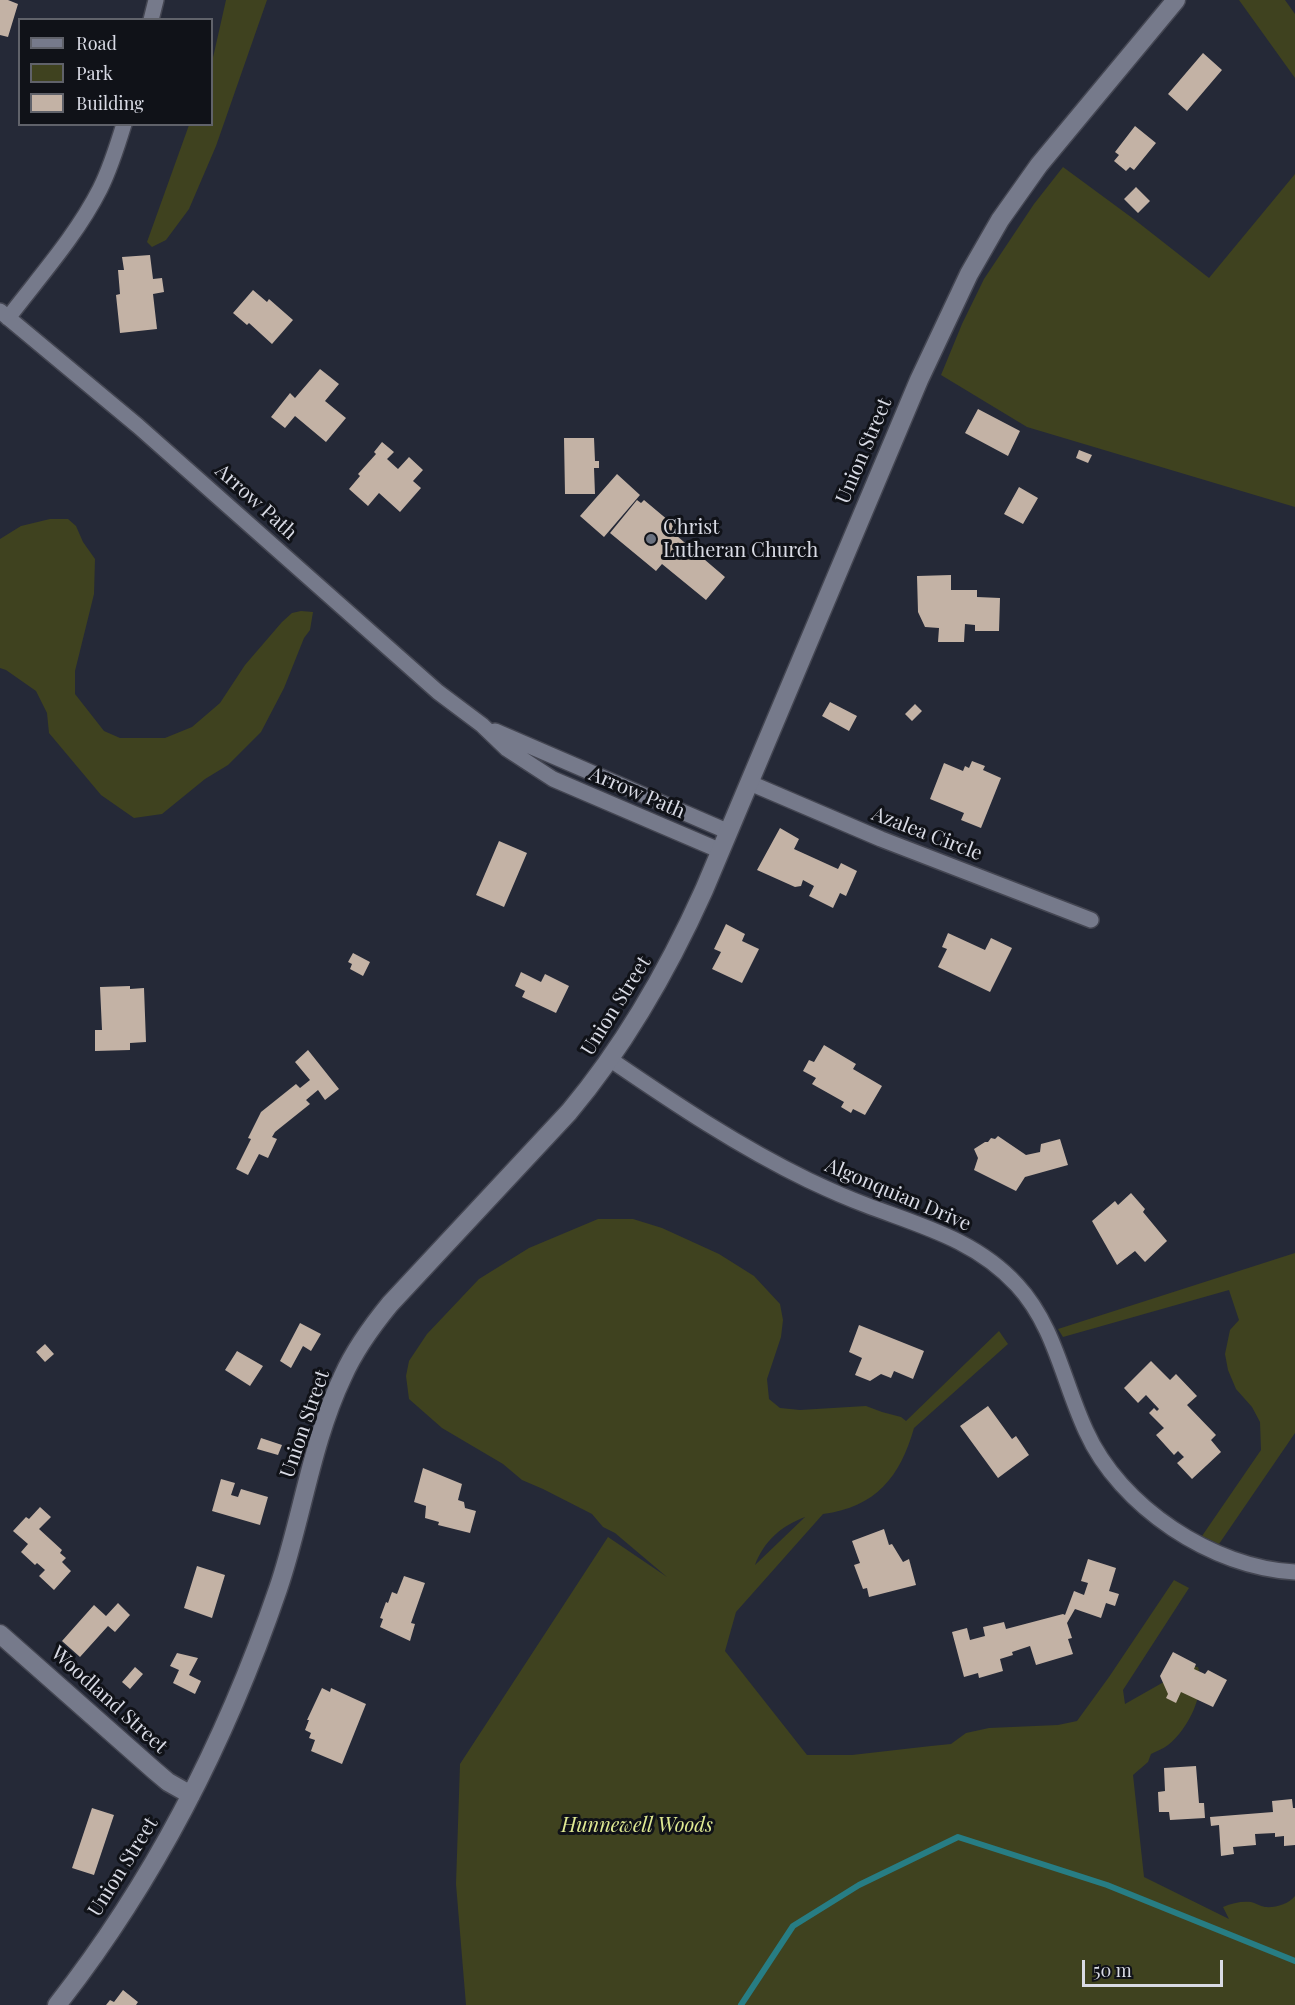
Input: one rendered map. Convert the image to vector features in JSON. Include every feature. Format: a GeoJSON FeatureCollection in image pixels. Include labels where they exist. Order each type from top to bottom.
{"type":"FeatureCollection","features":[{"type":"Feature","properties":{"kind":"street"},"geometry":{"type":"LineString","coordinates":[[152,18],[156,0]]}},
{"type":"Feature","properties":{"kind":"street","name":"Union Street"},"geometry":{"type":"LineString","coordinates":[[57,2005],[128,1905],[192,1795],[233,1705],[277,1591],[321,1433],[343,1376],[356,1351],[371,1327],[390,1304],[569,1112],[611,1060],[643,1010],[675,954],[721,851],[919,380],[969,274],[1000,220],[1039,165],[1176,0]]}},
{"type":"Feature","properties":{"kind":"street"},"geometry":{"type":"LineString","coordinates":[[4,315],[63,246],[90,207],[110,166],[123,126]]}},
{"type":"Feature","properties":{"kind":"street","name":"Arrow Path"},"geometry":{"type":"LineString","coordinates":[[4,315],[138,426],[438,692],[482,725],[507,748],[553,779],[721,851]]}},
{"type":"Feature","properties":{"kind":"street","name":"Arrow Path"},"geometry":{"type":"LineString","coordinates":[[482,725],[729,832]]}},
{"type":"Feature","properties":{"kind":"street","name":"Azalea Circle"},"geometry":{"type":"LineString","coordinates":[[750,783],[881,839],[1091,920]]}},
{"type":"Feature","properties":{"kind":"street","name":"Algonquian Drive"},"geometry":{"type":"LineString","coordinates":[[611,1060],[726,1136],[780,1166],[864,1204],[954,1238],[988,1259],[1019,1287],[1042,1322],[1053,1342],[1087,1434],[1099,1455],[1129,1493],[1168,1525],[1210,1550],[1261,1567],[1295,1572]]}},
{"type":"Feature","properties":{"kind":"street","name":"Woodland Street"},"geometry":{"type":"LineString","coordinates":[[0,1634],[154,1771],[168,1782],[192,1795]]}},
{"type":"Feature","properties":{"kind":"green space"},"geometry":{"type":"Polygon","coordinates":[[[226,0],[267,0],[216,146],[189,209],[166,240],[152,247],[147,242],[189,126],[213,126],[213,58],[226,0]]]}},
{"type":"Feature","properties":{"kind":"green space"},"geometry":{"type":"Polygon","coordinates":[[[1239,0],[1285,0],[1295,14],[1295,78],[1239,0]]]}},
{"type":"Feature","properties":{"kind":"green space"},"geometry":{"type":"Polygon","coordinates":[[[1063,167],[1209,278],[1295,174],[1295,507],[1027,427],[941,375],[984,279],[1034,204],[1063,167]]]}},
{"type":"Feature","properties":{"kind":"green space"},"geometry":{"type":"Polygon","coordinates":[[[50,519],[68,519],[76,526],[83,542],[95,559],[94,594],[75,671],[75,694],[104,731],[120,738],[165,738],[192,727],[220,703],[245,665],[282,622],[292,613],[313,612],[310,630],[304,638],[284,688],[261,732],[228,765],[205,779],[162,814],[134,818],[101,795],[49,733],[47,713],[36,691],[0,668],[0,539],[21,526],[50,519]]]}},
{"type":"Feature","properties":{"kind":"green space","name":"Hunnewell Woods"},"geometry":{"type":"Polygon","coordinates":[[[598,1219],[633,1219],[662,1228],[719,1254],[754,1276],[780,1304],[783,1320],[781,1337],[767,1379],[769,1399],[780,1408],[800,1410],[866,1406],[901,1417],[906,1421],[999,1331],[1008,1344],[914,1428],[901,1461],[883,1487],[858,1504],[823,1514],[736,1612],[725,1651],[807,1755],[852,1755],[951,1744],[966,1733],[989,1728],[1058,1725],[1077,1721],[1174,1580],[1189,1588],[1123,1690],[1125,1704],[1169,1679],[1182,1665],[1198,1667],[1200,1687],[1189,1720],[1175,1738],[1151,1754],[1148,1762],[1133,1775],[1144,1877],[1229,1919],[1223,1907],[1253,1902],[1265,1907],[1273,1907],[1286,1903],[1295,1896],[1295,2005],[466,2005],[456,1884],[460,1764],[608,1537],[667,1577],[615,1533],[603,1527],[592,1514],[522,1480],[503,1464],[442,1428],[409,1399],[406,1376],[409,1361],[427,1334],[479,1279],[529,1248],[598,1219]],[[805,1517],[774,1535],[763,1549],[755,1565],[805,1517]]]}},
{"type":"Feature","properties":{"kind":"green space"},"geometry":{"type":"Polygon","coordinates":[[[1295,1253],[1295,1433],[1219,1544],[1202,1536],[1261,1450],[1260,1422],[1252,1407],[1236,1389],[1228,1370],[1225,1354],[1230,1330],[1239,1320],[1229,1290],[1063,1337],[1058,1329],[1295,1253]]]}},
{"type":"Feature","properties":{"kind":"building"},"geometry":{"type":"Polygon","coordinates":[[[0,0],[18,4],[8,37],[0,35],[0,0]]]}},
{"type":"Feature","properties":{"kind":"building"},"geometry":{"type":"Polygon","coordinates":[[[1203,53],[1222,70],[1187,111],[1168,94],[1203,53]]]}},
{"type":"Feature","properties":{"kind":"building"},"geometry":{"type":"Polygon","coordinates":[[[1135,126],[1156,143],[1134,170],[1130,167],[1126,171],[1114,161],[1119,155],[1115,152],[1135,126]]]}},
{"type":"Feature","properties":{"kind":"building"},"geometry":{"type":"Polygon","coordinates":[[[1136,187],[1150,201],[1138,213],[1124,199],[1136,187]]]}},
{"type":"Feature","properties":{"kind":"building"},"geometry":{"type":"Polygon","coordinates":[[[150,255],[153,279],[162,278],[164,292],[153,294],[157,329],[120,333],[116,295],[120,294],[118,270],[124,270],[122,257],[150,255]]]}},
{"type":"Feature","properties":{"kind":"building"},"geometry":{"type":"Polygon","coordinates":[[[253,290],[267,302],[269,299],[293,320],[272,344],[249,323],[247,325],[233,313],[253,290]]]}},
{"type":"Feature","properties":{"kind":"building"},"geometry":{"type":"Polygon","coordinates":[[[320,369],[339,384],[325,401],[346,418],[326,442],[295,416],[285,428],[271,417],[290,393],[295,398],[320,369]]]}},
{"type":"Feature","properties":{"kind":"building"},"geometry":{"type":"Polygon","coordinates":[[[978,409],[1020,431],[1008,456],[965,433],[978,409]]]}},
{"type":"Feature","properties":{"kind":"building"},"geometry":{"type":"Polygon","coordinates":[[[564,438],[594,438],[595,461],[599,461],[599,468],[594,468],[595,494],[565,494],[564,438]]]}},
{"type":"Feature","properties":{"kind":"building"},"geometry":{"type":"Polygon","coordinates":[[[382,442],[394,452],[387,459],[398,469],[409,457],[423,470],[413,481],[421,488],[400,512],[379,493],[368,506],[349,489],[360,476],[358,474],[376,454],[374,452],[382,442]]]}},
{"type":"Feature","properties":{"kind":"building"},"geometry":{"type":"Polygon","coordinates":[[[1079,450],[1092,455],[1088,463],[1076,458],[1079,450]]]}},
{"type":"Feature","properties":{"kind":"building"},"geometry":{"type":"Polygon","coordinates":[[[617,474],[640,495],[604,537],[580,516],[617,474]]]}},
{"type":"Feature","properties":{"kind":"building"},"geometry":{"type":"Polygon","coordinates":[[[1019,487],[1038,498],[1023,524],[1004,514],[1019,487]]]}},
{"type":"Feature","properties":{"kind":"building"},"geometry":{"type":"Polygon","coordinates":[[[637,500],[641,503],[644,500],[681,531],[677,536],[725,577],[706,600],[662,564],[656,571],[610,533],[637,500]]]}},
{"type":"Feature","properties":{"kind":"building"},"geometry":{"type":"Polygon","coordinates":[[[951,575],[951,590],[977,590],[977,597],[1000,598],[999,631],[975,631],[975,625],[965,624],[964,642],[938,642],[939,628],[925,627],[918,612],[917,576],[951,575]]]}},
{"type":"Feature","properties":{"kind":"building"},"geometry":{"type":"Polygon","coordinates":[[[830,702],[857,716],[849,731],[822,716],[830,702]]]}},
{"type":"Feature","properties":{"kind":"building"},"geometry":{"type":"Polygon","coordinates":[[[915,704],[922,711],[912,721],[905,714],[915,704]]]}},
{"type":"Feature","properties":{"kind":"building"},"geometry":{"type":"Polygon","coordinates":[[[972,761],[985,766],[983,770],[1001,778],[981,828],[961,820],[964,813],[930,799],[944,763],[963,771],[965,766],[969,768],[972,761]]]}},
{"type":"Feature","properties":{"kind":"building"},"geometry":{"type":"Polygon","coordinates":[[[780,828],[799,839],[794,849],[838,869],[841,863],[857,871],[846,896],[840,893],[833,908],[809,896],[814,886],[803,880],[801,886],[795,887],[757,870],[780,828]]]}},
{"type":"Feature","properties":{"kind":"building"},"geometry":{"type":"Polygon","coordinates":[[[499,841],[527,853],[504,907],[476,895],[499,841]]]}},
{"type":"Feature","properties":{"kind":"building"},"geometry":{"type":"Polygon","coordinates":[[[726,924],[745,934],[742,941],[759,949],[742,983],[712,969],[721,952],[714,949],[726,924]]]}},
{"type":"Feature","properties":{"kind":"building"},"geometry":{"type":"Polygon","coordinates":[[[948,933],[985,950],[991,938],[1012,948],[990,992],[938,967],[947,949],[942,947],[948,933]]]}},
{"type":"Feature","properties":{"kind":"building"},"geometry":{"type":"Polygon","coordinates":[[[353,953],[370,962],[363,976],[350,969],[352,964],[348,962],[353,953]]]}},
{"type":"Feature","properties":{"kind":"building"},"geometry":{"type":"Polygon","coordinates":[[[521,972],[541,982],[545,974],[569,986],[556,1013],[522,997],[525,991],[515,986],[521,972]]]}},
{"type":"Feature","properties":{"kind":"building"},"geometry":{"type":"Polygon","coordinates":[[[130,986],[130,989],[144,988],[146,1042],[130,1043],[130,1050],[95,1051],[95,1030],[102,1030],[100,987],[130,986]]]}},
{"type":"Feature","properties":{"kind":"building"},"geometry":{"type":"Polygon","coordinates":[[[824,1045],[856,1064],[853,1069],[882,1086],[865,1115],[853,1109],[851,1113],[841,1107],[844,1102],[812,1084],[816,1078],[803,1071],[809,1060],[814,1062],[824,1045]]]}},
{"type":"Feature","properties":{"kind":"building"},"geometry":{"type":"Polygon","coordinates":[[[308,1050],[339,1089],[325,1100],[318,1090],[306,1100],[310,1104],[275,1132],[272,1137],[277,1139],[268,1158],[259,1154],[248,1175],[236,1169],[261,1112],[296,1084],[300,1088],[310,1080],[295,1062],[308,1050]]]}},
{"type":"Feature","properties":{"kind":"building"},"geometry":{"type":"Polygon","coordinates":[[[998,1136],[1026,1155],[1040,1152],[1041,1144],[1060,1139],[1068,1165],[1025,1177],[1016,1191],[974,1170],[978,1158],[974,1149],[998,1136]]]}},
{"type":"Feature","properties":{"kind":"building"},"geometry":{"type":"Polygon","coordinates":[[[1131,1193],[1167,1241],[1145,1262],[1135,1251],[1117,1265],[1092,1221],[1115,1201],[1118,1205],[1131,1193]]]}},
{"type":"Feature","properties":{"kind":"building"},"geometry":{"type":"Polygon","coordinates":[[[300,1323],[321,1334],[311,1351],[303,1346],[291,1368],[280,1361],[300,1323]]]}},
{"type":"Feature","properties":{"kind":"building"},"geometry":{"type":"Polygon","coordinates":[[[859,1325],[924,1351],[913,1379],[894,1371],[891,1378],[881,1374],[870,1381],[855,1375],[862,1358],[849,1352],[859,1325]]]}},
{"type":"Feature","properties":{"kind":"building"},"geometry":{"type":"Polygon","coordinates":[[[45,1344],[54,1354],[45,1362],[36,1352],[45,1344]]]}},
{"type":"Feature","properties":{"kind":"building"},"geometry":{"type":"Polygon","coordinates":[[[237,1351],[263,1366],[250,1386],[225,1370],[237,1351]]]}},
{"type":"Feature","properties":{"kind":"building"},"geometry":{"type":"Polygon","coordinates":[[[1151,1361],[1170,1380],[1176,1374],[1197,1396],[1187,1405],[1216,1435],[1211,1440],[1221,1452],[1192,1479],[1177,1463],[1184,1457],[1178,1451],[1174,1455],[1156,1435],[1164,1428],[1149,1413],[1154,1408],[1157,1411],[1159,1409],[1146,1395],[1138,1403],[1124,1388],[1151,1361]]]}},
{"type":"Feature","properties":{"kind":"building"},"geometry":{"type":"Polygon","coordinates":[[[988,1406],[1012,1439],[1016,1436],[1029,1455],[998,1478],[960,1426],[988,1406]]]}},
{"type":"Feature","properties":{"kind":"building"},"geometry":{"type":"Polygon","coordinates":[[[261,1438],[282,1445],[278,1455],[257,1449],[261,1438]]]}},
{"type":"Feature","properties":{"kind":"building"},"geometry":{"type":"Polygon","coordinates":[[[423,1468],[462,1484],[458,1500],[464,1502],[465,1508],[476,1511],[470,1533],[438,1525],[439,1522],[425,1518],[426,1506],[414,1502],[423,1468]]]}},
{"type":"Feature","properties":{"kind":"building"},"geometry":{"type":"Polygon","coordinates":[[[221,1479],[235,1483],[231,1495],[238,1497],[241,1489],[268,1497],[260,1525],[212,1511],[221,1479]]]}},
{"type":"Feature","properties":{"kind":"building"},"geometry":{"type":"Polygon","coordinates":[[[40,1507],[51,1517],[39,1529],[62,1550],[60,1553],[66,1558],[62,1562],[71,1571],[54,1590],[39,1576],[45,1570],[37,1563],[35,1565],[21,1552],[28,1544],[13,1531],[26,1517],[29,1519],[40,1507]]]}},
{"type":"Feature","properties":{"kind":"building"},"geometry":{"type":"Polygon","coordinates":[[[884,1529],[889,1545],[892,1544],[903,1562],[909,1559],[916,1585],[869,1597],[867,1588],[863,1589],[854,1565],[860,1563],[852,1541],[884,1529]]]}},
{"type":"Feature","properties":{"kind":"building"},"geometry":{"type":"Polygon","coordinates":[[[1088,1559],[1116,1568],[1109,1591],[1119,1594],[1115,1606],[1106,1603],[1101,1618],[1075,1609],[1067,1623],[1072,1638],[1068,1639],[1073,1654],[1036,1665],[1030,1646],[1000,1659],[1003,1671],[979,1678],[978,1673],[964,1677],[952,1632],[967,1628],[970,1640],[985,1636],[983,1627],[1004,1622],[1006,1629],[1065,1615],[1074,1591],[1084,1595],[1088,1583],[1081,1581],[1088,1559]]]}},
{"type":"Feature","properties":{"kind":"building"},"geometry":{"type":"Polygon","coordinates":[[[197,1566],[225,1575],[212,1618],[184,1608],[197,1566]]]}},
{"type":"Feature","properties":{"kind":"building"},"geometry":{"type":"Polygon","coordinates":[[[404,1576],[425,1583],[411,1623],[415,1624],[410,1641],[380,1627],[383,1619],[380,1618],[386,1602],[388,1603],[392,1592],[397,1594],[404,1576]]]}},
{"type":"Feature","properties":{"kind":"building"},"geometry":{"type":"Polygon","coordinates":[[[118,1603],[130,1615],[115,1632],[108,1626],[80,1657],[62,1641],[94,1605],[106,1616],[118,1603]]]}},
{"type":"Feature","properties":{"kind":"building"},"geometry":{"type":"Polygon","coordinates":[[[1173,1652],[1196,1664],[1194,1669],[1205,1674],[1208,1670],[1227,1680],[1213,1707],[1181,1692],[1176,1703],[1166,1698],[1168,1694],[1160,1676],[1173,1652]]]}},
{"type":"Feature","properties":{"kind":"building"},"geometry":{"type":"Polygon","coordinates":[[[177,1653],[198,1658],[189,1675],[201,1681],[195,1694],[173,1683],[179,1670],[170,1666],[177,1653]]]}},
{"type":"Feature","properties":{"kind":"building"},"geometry":{"type":"Polygon","coordinates":[[[135,1667],[143,1674],[130,1689],[122,1682],[135,1667]]]}},
{"type":"Feature","properties":{"kind":"building"},"geometry":{"type":"Polygon","coordinates":[[[322,1688],[330,1692],[331,1688],[366,1704],[342,1764],[311,1751],[315,1740],[309,1738],[311,1733],[305,1730],[309,1720],[307,1720],[322,1688]]]}},
{"type":"Feature","properties":{"kind":"building"},"geometry":{"type":"Polygon","coordinates":[[[1196,1766],[1199,1803],[1204,1803],[1205,1818],[1170,1820],[1169,1812],[1159,1812],[1158,1792],[1165,1791],[1164,1768],[1196,1766]]]}},
{"type":"Feature","properties":{"kind":"building"},"geometry":{"type":"Polygon","coordinates":[[[1292,1799],[1293,1808],[1295,1808],[1295,1845],[1284,1846],[1284,1836],[1275,1837],[1275,1833],[1255,1834],[1256,1845],[1233,1847],[1234,1854],[1221,1856],[1219,1825],[1211,1826],[1210,1817],[1273,1812],[1272,1801],[1292,1799]]]}},
{"type":"Feature","properties":{"kind":"building"},"geometry":{"type":"Polygon","coordinates":[[[92,1808],[114,1815],[94,1875],[72,1868],[92,1808]]]}},
{"type":"Feature","properties":{"kind":"building"},"geometry":{"type":"Polygon","coordinates":[[[123,1990],[138,2002],[136,2005],[106,2005],[110,2000],[114,2002],[123,1990]]]}},
{"type":"Feature","properties":{"kind":"waterway"},"geometry":{"type":"LineString","coordinates":[[741,2005],[793,1926],[859,1885],[958,1837],[1107,1885],[1295,1961]]}},
{"type":"Feature","properties":{"kind":"place","name":"Christ Lutheran Church"},"geometry":{"type":"Point","coordinates":[651,539]}}]}
